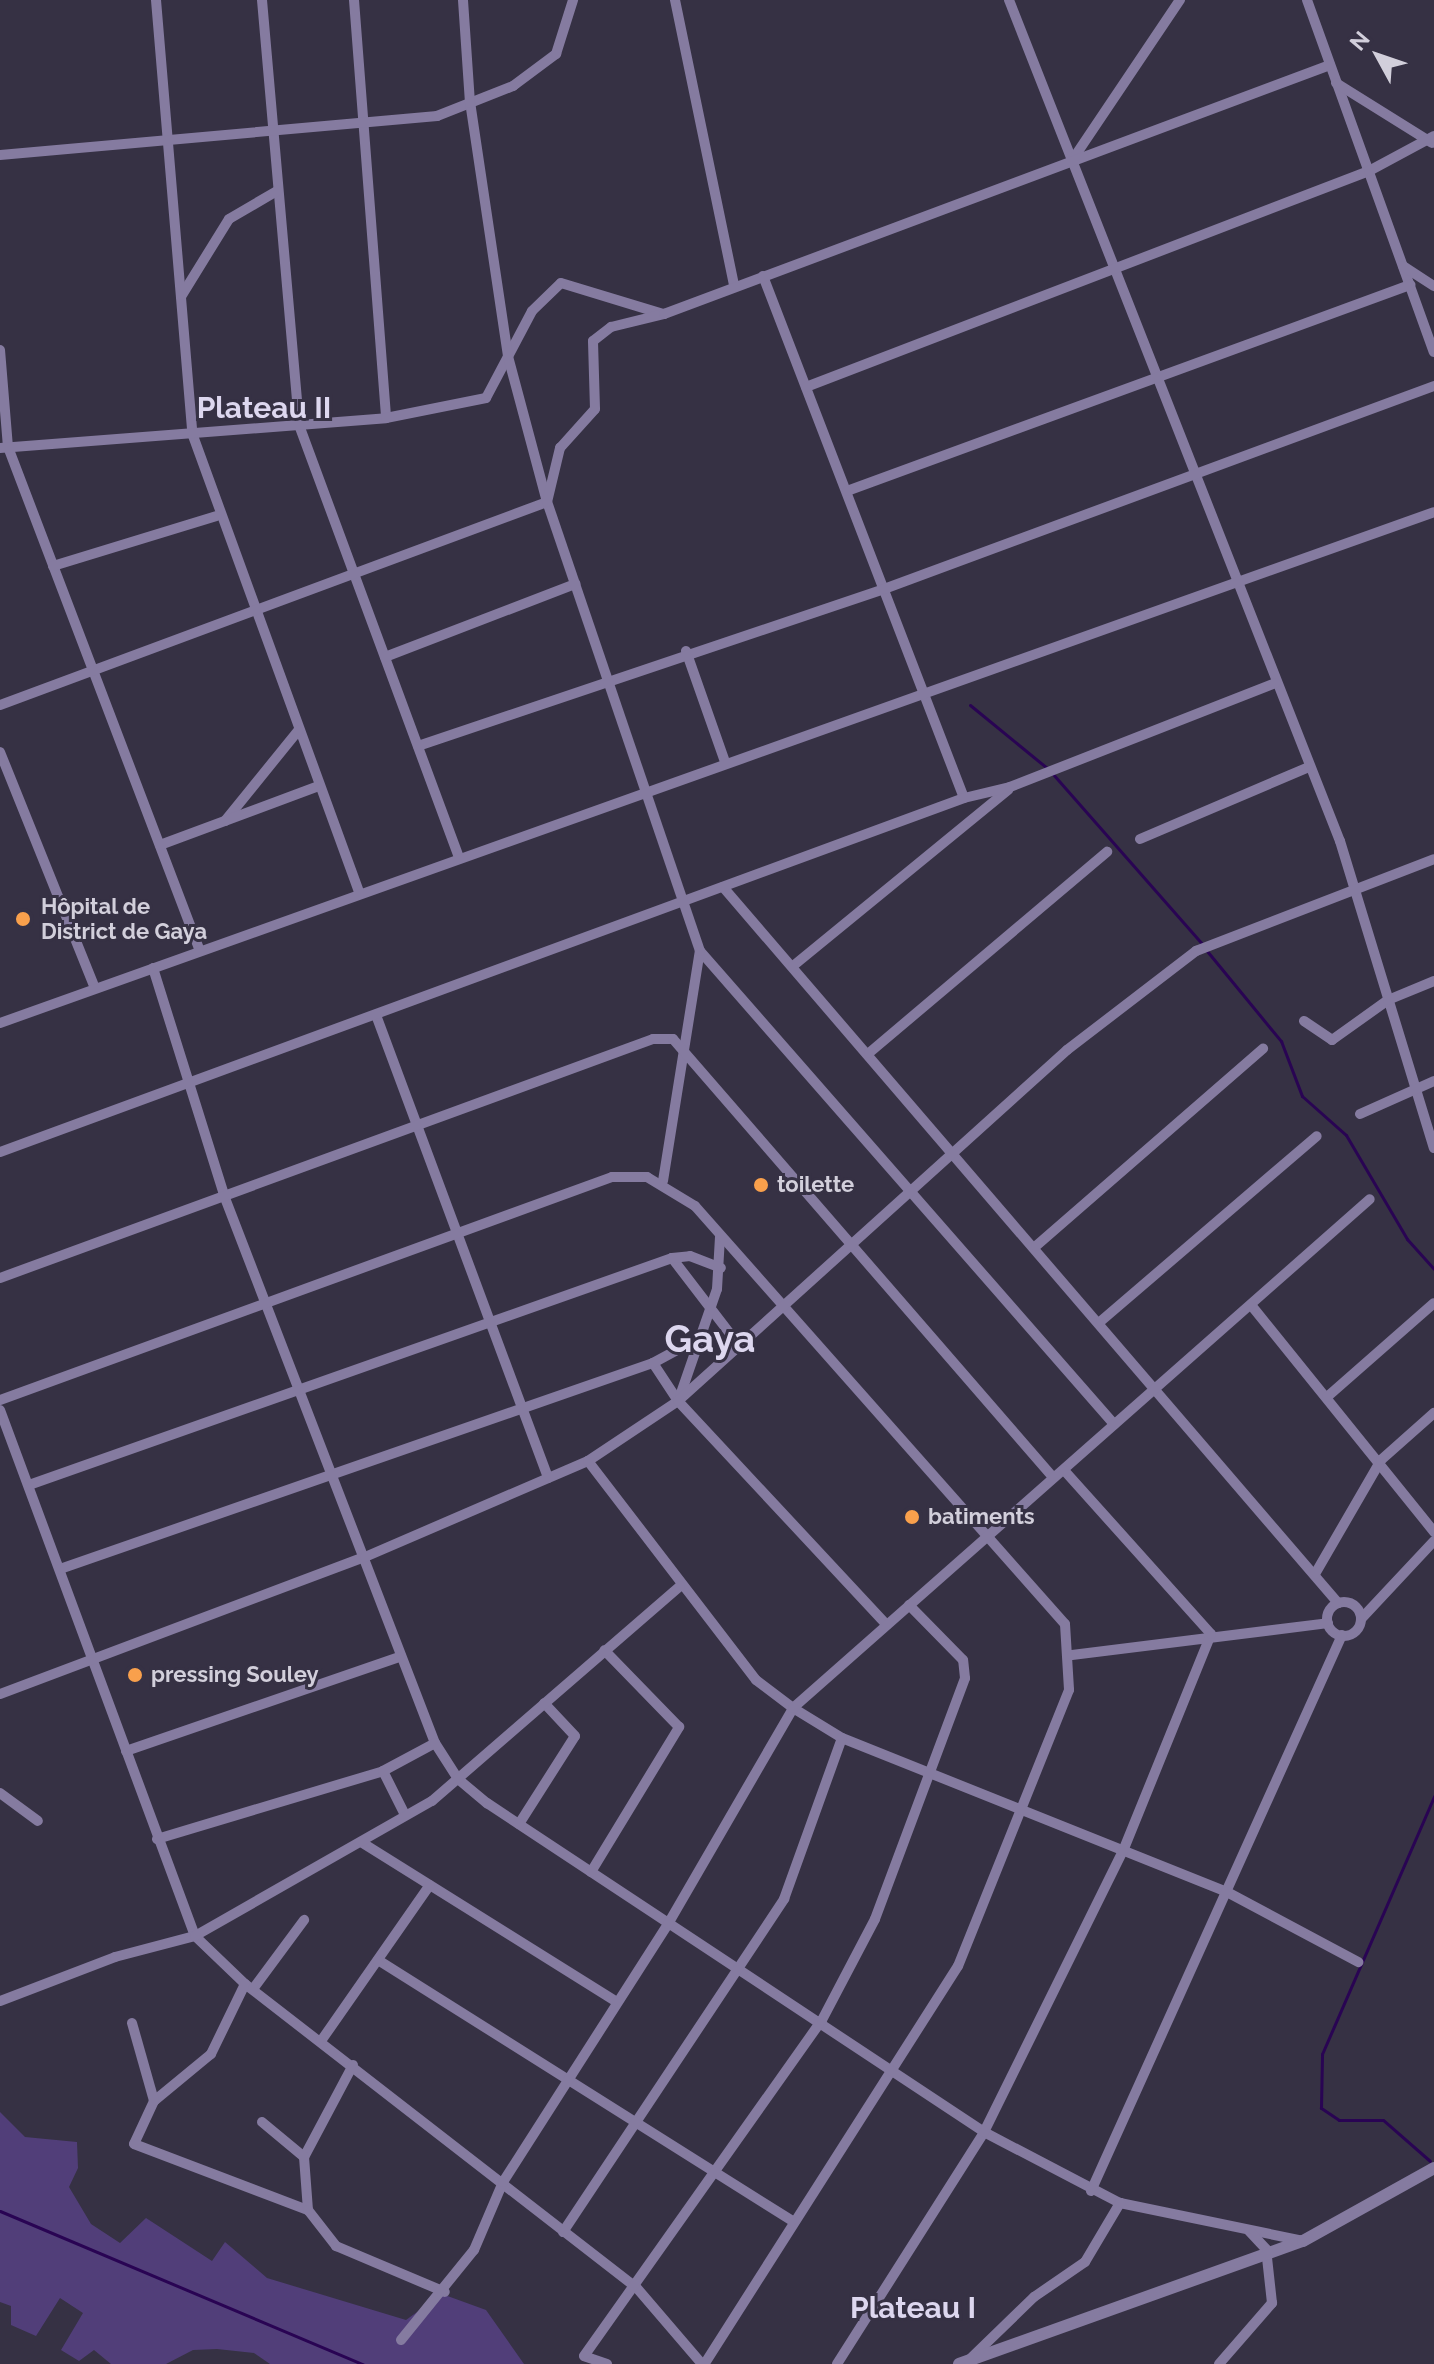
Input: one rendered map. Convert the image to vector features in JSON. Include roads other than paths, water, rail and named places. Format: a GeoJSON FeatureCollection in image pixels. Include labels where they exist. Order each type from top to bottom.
{"type":"FeatureCollection","features":[{"type":"Feature","properties":{"kind":"street"},"geometry":{"type":"LineString","coordinates":[[156,0],[192,433],[217,516],[359,893]]}},
{"type":"Feature","properties":{"kind":"street"},"geometry":{"type":"LineString","coordinates":[[262,0],[299,425],[459,858]]}},
{"type":"Feature","properties":{"kind":"street"},"geometry":{"type":"LineString","coordinates":[[354,0],[386,418]]}},
{"type":"Feature","properties":{"kind":"street"},"geometry":{"type":"LineString","coordinates":[[463,0],[470,103],[508,356],[547,502],[686,901],[700,951],[1114,1424]]}},
{"type":"Feature","properties":{"kind":"street"},"geometry":{"type":"LineString","coordinates":[[0,155],[167,136],[272,128],[363,126],[437,116],[513,86],[556,54],[573,0]]}},
{"type":"Feature","properties":{"kind":"street"},"geometry":{"type":"LineString","coordinates":[[675,0],[734,286]]}},
{"type":"Feature","properties":{"kind":"street"},"geometry":{"type":"LineString","coordinates":[[1009,0],[1309,767],[1354,894],[1434,1148]]}},
{"type":"Feature","properties":{"kind":"street"},"geometry":{"type":"LineString","coordinates":[[1072,161],[1180,0]]}},
{"type":"Feature","properties":{"kind":"street"},"geometry":{"type":"LineString","coordinates":[[1307,0],[1434,352]]}},
{"type":"Feature","properties":{"kind":"street"},"geometry":{"type":"LineString","coordinates":[[547,502],[560,448],[595,409],[593,341],[611,327],[664,314],[1330,65]]}},
{"type":"Feature","properties":{"kind":"street"},"geometry":{"type":"LineString","coordinates":[[1336,83],[1433,141]]}},
{"type":"Feature","properties":{"kind":"street"},"geometry":{"type":"LineString","coordinates":[[806,387],[1369,171],[1433,141]]}},
{"type":"Feature","properties":{"kind":"street"},"geometry":{"type":"LineString","coordinates":[[181,296],[229,219],[277,191]]}},
{"type":"Feature","properties":{"kind":"street"},"geometry":{"type":"LineString","coordinates":[[1403,266],[1434,286]]}},
{"type":"Feature","properties":{"kind":"street"},"geometry":{"type":"LineString","coordinates":[[763,276],[964,798]]}},
{"type":"Feature","properties":{"kind":"street"},"geometry":{"type":"LineString","coordinates":[[4,447],[386,418],[486,398],[532,311],[561,283],[664,314]]}},
{"type":"Feature","properties":{"kind":"street"},"geometry":{"type":"LineString","coordinates":[[847,491],[1155,375],[1410,285]]}},
{"type":"Feature","properties":{"kind":"street"},"geometry":{"type":"LineString","coordinates":[[0,350],[4,447],[53,566],[200,951]]}},
{"type":"Feature","properties":{"kind":"street"},"geometry":{"type":"LineString","coordinates":[[418,746],[686,651],[884,589],[1434,386]]}},
{"type":"Feature","properties":{"kind":"street"},"geometry":{"type":"LineString","coordinates":[[0,705],[547,502]]}},
{"type":"Feature","properties":{"kind":"street"},"geometry":{"type":"LineString","coordinates":[[0,1023],[1235,578],[1434,512]]}},
{"type":"Feature","properties":{"kind":"street"},"geometry":{"type":"LineString","coordinates":[[53,566],[217,516]]}},
{"type":"Feature","properties":{"kind":"street"},"geometry":{"type":"LineString","coordinates":[[385,657],[575,584]]}},
{"type":"Feature","properties":{"kind":"street"},"geometry":{"type":"LineString","coordinates":[[686,651],[725,762]]}},
{"type":"Feature","properties":{"kind":"street"},"geometry":{"type":"LineString","coordinates":[[0,1152],[964,798],[1010,787],[1275,683]]}},
{"type":"Feature","properties":{"kind":"street"},"geometry":{"type":"LineString","coordinates":[[225,821],[298,731]]}},
{"type":"Feature","properties":{"kind":"street"},"geometry":{"type":"LineString","coordinates":[[0,752],[95,988]]}},
{"type":"Feature","properties":{"kind":"street"},"geometry":{"type":"LineString","coordinates":[[1140,839],[1309,767]]}},
{"type":"Feature","properties":{"kind":"street"},"geometry":{"type":"LineString","coordinates":[[160,845],[319,786]]}},
{"type":"Feature","properties":{"kind":"street"},"geometry":{"type":"LineString","coordinates":[[793,966],[1010,787]]}},
{"type":"Feature","properties":{"kind":"street"},"geometry":{"type":"LineString","coordinates":[[869,1053],[1107,852]]}},
{"type":"Feature","properties":{"kind":"street"},"geometry":{"type":"LineString","coordinates":[[0,1694],[93,1655],[365,1557],[588,1461],[678,1401],[781,1302],[912,1191],[1067,1050],[1196,951],[1354,894],[1434,859]]}},
{"type":"Feature","properties":{"kind":"street"},"geometry":{"type":"LineString","coordinates":[[723,887],[869,1053],[951,1155],[1101,1321],[1155,1390],[1338,1603],[1354,1605],[1361,1619]]}},
{"type":"Feature","properties":{"kind":"street"},"geometry":{"type":"LineString","coordinates":[[663,1181],[700,951]]}},
{"type":"Feature","properties":{"kind":"street"},"geometry":{"type":"LineString","coordinates":[[153,968],[186,1085],[225,1198],[333,1471],[399,1657],[435,1743],[458,1779],[668,1924],[822,2020],[984,2132],[1091,2191],[1120,2203],[1303,2241]]}},
{"type":"Feature","properties":{"kind":"street"},"geometry":{"type":"LineString","coordinates":[[1304,1021],[1332,1040],[1388,1000],[1434,981]]}},
{"type":"Feature","properties":{"kind":"street"},"geometry":{"type":"LineString","coordinates":[[376,1015],[548,1478]]}},
{"type":"Feature","properties":{"kind":"street"},"geometry":{"type":"LineString","coordinates":[[0,1278],[417,1130],[653,1039],[673,1039],[1052,1476]]}},
{"type":"Feature","properties":{"kind":"street"},"geometry":{"type":"LineString","coordinates":[[1036,1246],[1263,1049]]}},
{"type":"Feature","properties":{"kind":"street"},"geometry":{"type":"LineString","coordinates":[[1360,1114],[1434,1081]]}},
{"type":"Feature","properties":{"kind":"street"},"geometry":{"type":"LineString","coordinates":[[1101,1321],[1317,1136]]}},
{"type":"Feature","properties":{"kind":"street"},"geometry":{"type":"LineString","coordinates":[[0,1400],[612,1177],[663,1181],[781,1302],[1065,1624],[1072,1655],[1069,1690],[1023,1815],[958,1966],[896,2070],[792,2221],[703,2364],[636,2287],[249,1986],[195,1936],[0,1410]]}},
{"type":"Feature","properties":{"kind":"street"},"geometry":{"type":"LineString","coordinates":[[401,2340],[445,2292],[474,2250],[503,2182],[614,2000],[668,1924],[793,1708],[1052,1476],[1064,1470],[1370,1199]]}},
{"type":"Feature","properties":{"kind":"street"},"geometry":{"type":"LineString","coordinates":[[678,1401],[703,1336],[721,1268],[720,1237]]}},
{"type":"Feature","properties":{"kind":"street"},"geometry":{"type":"LineString","coordinates":[[29,1485],[488,1317],[672,1258],[690,1256],[721,1268]]}},
{"type":"Feature","properties":{"kind":"street"},"geometry":{"type":"LineString","coordinates":[[672,1258],[738,1344]]}},
{"type":"Feature","properties":{"kind":"street"},"geometry":{"type":"LineString","coordinates":[[1327,1397],[1434,1303]]}},
{"type":"Feature","properties":{"kind":"street"},"geometry":{"type":"LineString","coordinates":[[1251,1305],[1381,1460],[1434,1532]]}},
{"type":"Feature","properties":{"kind":"street"},"geometry":{"type":"LineString","coordinates":[[60,1569],[521,1405],[653,1363],[703,1336]]}},
{"type":"Feature","properties":{"kind":"street"},"geometry":{"type":"LineString","coordinates":[[653,1363],[678,1401],[887,1625]]}},
{"type":"Feature","properties":{"kind":"street"},"geometry":{"type":"LineString","coordinates":[[1315,1574],[1381,1460],[1434,1413]]}},
{"type":"Feature","properties":{"kind":"street"},"geometry":{"type":"LineString","coordinates":[[588,1461],[680,1586],[756,1680],[793,1708],[842,1738],[1023,1815],[1227,1892],[1358,1962]]}},
{"type":"Feature","properties":{"kind":"street"},"geometry":{"type":"LineString","coordinates":[[1064,1470],[1211,1634]]}},
{"type":"Feature","properties":{"kind":"street"},"geometry":{"type":"LineString","coordinates":[[1091,2191],[1342,1635],[1434,1541]]}},
{"type":"Feature","properties":{"kind":"street"},"geometry":{"type":"LineString","coordinates":[[0,2001],[115,1957],[195,1936],[361,1842],[458,1779],[680,1586]]}},
{"type":"Feature","properties":{"kind":"street"},"geometry":{"type":"LineString","coordinates":[[1328,1623],[1338,1603]]}},
{"type":"Feature","properties":{"kind":"street"},"geometry":{"type":"LineString","coordinates":[[607,2364],[584,2356],[636,2287],[822,2020],[875,1919],[965,1678],[963,1660],[909,1605]]}},
{"type":"Feature","properties":{"kind":"street"},"geometry":{"type":"LineString","coordinates":[[1072,1655],[1211,1634],[1328,1623],[1342,1635]]}},
{"type":"Feature","properties":{"kind":"street"},"geometry":{"type":"LineString","coordinates":[[837,2364],[984,2132],[1123,1851],[1211,1634]]}},
{"type":"Feature","properties":{"kind":"street"},"geometry":{"type":"LineString","coordinates":[[591,1872],[679,1727],[604,1650]]}},
{"type":"Feature","properties":{"kind":"street"},"geometry":{"type":"LineString","coordinates":[[126,1751],[399,1657]]}},
{"type":"Feature","properties":{"kind":"street"},"geometry":{"type":"LineString","coordinates":[[519,1824],[575,1736],[544,1703]]}},
{"type":"Feature","properties":{"kind":"street"},"geometry":{"type":"LineString","coordinates":[[563,2232],[784,1899],[842,1738]]}},
{"type":"Feature","properties":{"kind":"street"},"geometry":{"type":"LineString","coordinates":[[157,1839],[383,1771],[435,1743]]}},
{"type":"Feature","properties":{"kind":"street"},"geometry":{"type":"LineString","coordinates":[[383,1771],[405,1815]]}},
{"type":"Feature","properties":{"kind":"street"},"geometry":{"type":"LineString","coordinates":[[0,1793],[38,1821]]}},
{"type":"Feature","properties":{"kind":"street"},"geometry":{"type":"LineString","coordinates":[[361,1842],[614,2000]]}},
{"type":"Feature","properties":{"kind":"street"},"geometry":{"type":"LineString","coordinates":[[321,2041],[430,1885]]}},
{"type":"Feature","properties":{"kind":"street"},"geometry":{"type":"LineString","coordinates":[[304,1920],[249,1986],[211,2054],[154,2101],[134,2138],[138,2147],[308,2210],[336,2246],[445,2292]]}},
{"type":"Feature","properties":{"kind":"street"},"geometry":{"type":"LineString","coordinates":[[378,1960],[568,2076],[792,2221]]}},
{"type":"Feature","properties":{"kind":"street"},"geometry":{"type":"LineString","coordinates":[[132,2023],[154,2101]]}},
{"type":"Feature","properties":{"kind":"street"},"geometry":{"type":"LineString","coordinates":[[308,2210],[304,2157],[353,2065]]}},
{"type":"Feature","properties":{"kind":"street"},"geometry":{"type":"LineString","coordinates":[[262,2122],[304,2157]]}},
{"type":"Feature","properties":{"kind":"street"},"geometry":{"type":"LineString","coordinates":[[959,2364],[1266,2249],[1303,2241],[1434,2168]]}},
{"type":"Feature","properties":{"kind":"street"},"geometry":{"type":"LineString","coordinates":[[971,2358],[1034,2297],[1085,2262],[1120,2203]]}},
{"type":"Feature","properties":{"kind":"street"},"geometry":{"type":"LineString","coordinates":[[1219,2364],[1272,2303],[1266,2249],[1247,2230]]}},
{"type":"Feature","properties":{"kind":"waterway"},"geometry":{"type":"LineString","coordinates":[[970,705],[1047,768]]}},
{"type":"Feature","properties":{"kind":"waterway"},"geometry":{"type":"LineString","coordinates":[[1052,773],[1203,945]]}},
{"type":"Feature","properties":{"kind":"waterway"},"geometry":{"type":"LineString","coordinates":[[1207,951],[1281,1041],[1302,1096],[1346,1135],[1407,1239],[1434,1269]]}},
{"type":"Feature","properties":{"kind":"waterway"},"geometry":{"type":"LineString","coordinates":[[1430,2161],[1383,2120],[1339,2120],[1321,2108],[1322,2054],[1434,1796]]}},
{"type":"Feature","properties":{"kind":"waterway"},"geometry":{"type":"LineString","coordinates":[[0,2211],[363,2364]]}},
{"type":"Feature","properties":{"kind":"place","name":"Hôpital de District de Gaya"},"geometry":{"type":"Point","coordinates":[23,919]}},
{"type":"Feature","properties":{"kind":"place","name":"toilette"},"geometry":{"type":"Point","coordinates":[761,1185]}},
{"type":"Feature","properties":{"kind":"place","name":"batiments"},"geometry":{"type":"Point","coordinates":[912,1517]}},
{"type":"Feature","properties":{"kind":"place","name":"pressing Souley"},"geometry":{"type":"Point","coordinates":[135,1675]}},
{"type":"Feature","properties":{"kind":"district","name":"Plateau II"},"geometry":{"type":"Point","coordinates":[264,408]}},
{"type":"Feature","properties":{"kind":"district","name":"Gaya"},"geometry":{"type":"Point","coordinates":[710,1339]}},
{"type":"Feature","properties":{"kind":"district","name":"Plateau I"},"geometry":{"type":"Point","coordinates":[913,2308]}}]}
